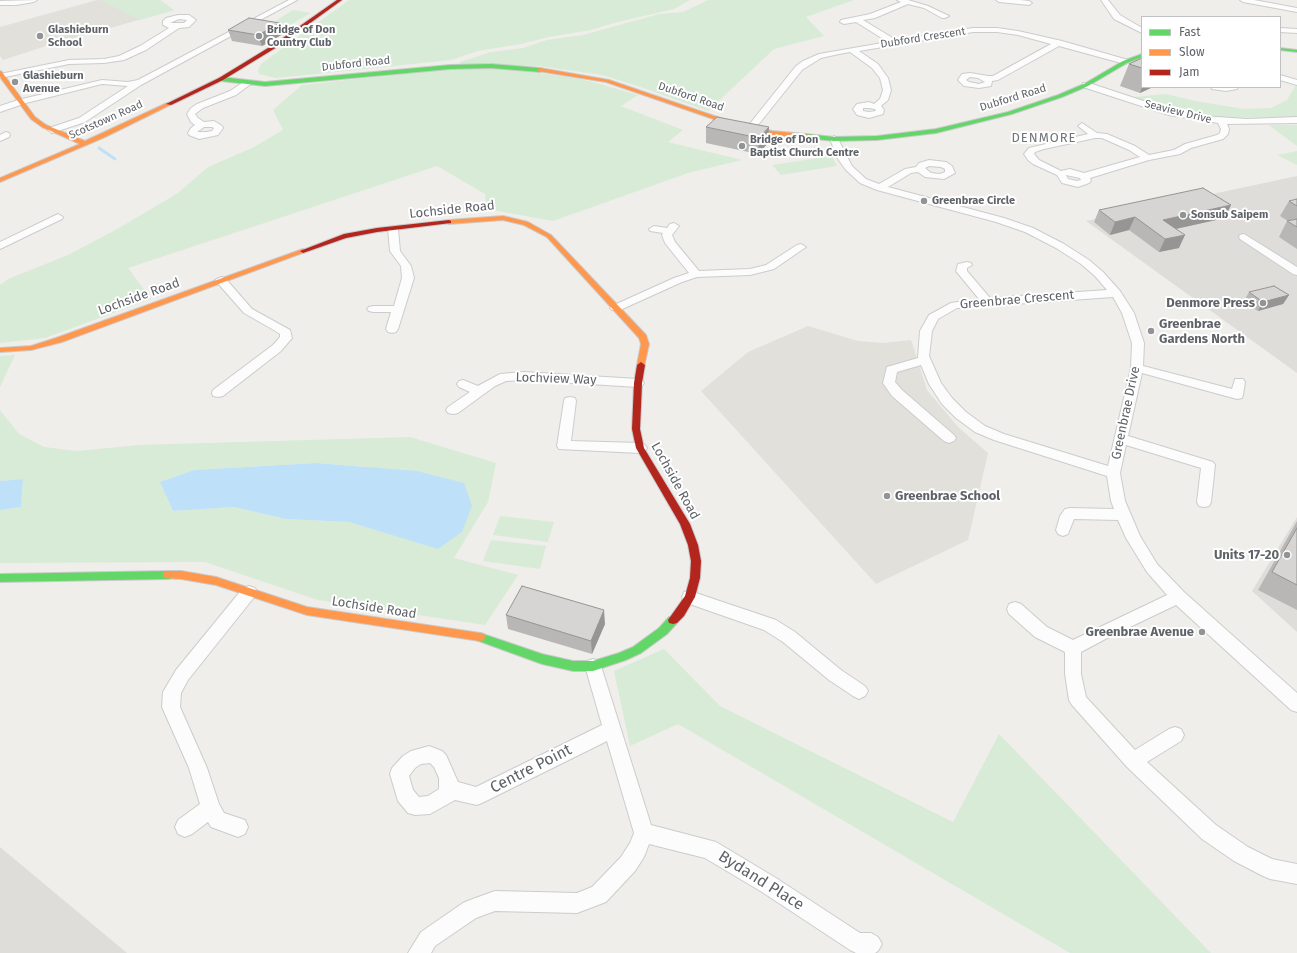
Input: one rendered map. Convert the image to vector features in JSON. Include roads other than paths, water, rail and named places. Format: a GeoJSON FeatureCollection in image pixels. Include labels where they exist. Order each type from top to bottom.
{"type":"FeatureCollection","features":[{"type":"Feature","properties":{"kind":"street"},"geometry":{"type":"LineString","coordinates":[[0,4],[34,0]]}},
{"type":"Feature","properties":{"kind":"street"},"geometry":{"type":"LineString","coordinates":[[52,130],[82,120],[138,83],[294,0]]}},
{"type":"Feature","properties":{"kind":"street","name":"Scotstown Road"},"geometry":{"type":"LineString","coordinates":[[0,180],[84,143],[221,79],[275,46],[340,0]]}},
{"type":"Feature","properties":{"kind":"street"},"geometry":{"type":"LineString","coordinates":[[900,0],[943,13]]}},
{"type":"Feature","properties":{"kind":"street"},"geometry":{"type":"LineString","coordinates":[[999,0],[1030,3]]}},
{"type":"Feature","properties":{"kind":"street"},"geometry":{"type":"LineString","coordinates":[[1104,0],[1117,17],[1141,30]]}},
{"type":"Feature","properties":{"kind":"street"},"geometry":{"type":"LineString","coordinates":[[1243,0],[1297,10]]}},
{"type":"Feature","properties":{"kind":"street"},"geometry":{"type":"LineString","coordinates":[[844,22],[858,20],[908,2]]}},
{"type":"Feature","properties":{"kind":"street"},"geometry":{"type":"LineString","coordinates":[[858,20],[895,43]]}},
{"type":"Feature","properties":{"kind":"street"},"geometry":{"type":"LineString","coordinates":[[84,143],[52,130],[33,118],[1,75],[59,63],[104,61],[121,58],[143,48],[177,26]]}},
{"type":"Feature","properties":{"kind":"street","name":"Dubford Crescent"},"geometry":{"type":"LineString","coordinates":[[751,128],[799,68],[806,62],[827,54],[968,31],[984,30],[1018,33],[1125,62]]}},
{"type":"Feature","properties":{"kind":"street"},"geometry":{"type":"LineString","coordinates":[[1281,30],[1297,30]]}},
{"type":"Feature","properties":{"kind":"street"},"geometry":{"type":"LineString","coordinates":[[0,109],[102,82],[128,84],[160,77],[228,41]]}},
{"type":"Feature","properties":{"kind":"street"},"geometry":{"type":"LineString","coordinates":[[987,79],[1001,76],[1059,43]]}},
{"type":"Feature","properties":{"kind":"street"},"geometry":{"type":"LineString","coordinates":[[852,50],[875,66],[884,78],[887,90],[886,95],[884,100],[876,106]]}},
{"type":"Feature","properties":{"kind":"street"},"geometry":{"type":"LineString","coordinates":[[1281,50],[1297,51]]}},
{"type":"Feature","properties":{"kind":"street","name":"Dubford Road"},"geometry":{"type":"LineString","coordinates":[[221,79],[248,83],[280,84],[450,67],[491,66],[533,69],[607,81],[704,115],[751,128],[798,136],[834,139],[877,138],[936,131],[1010,113],[1086,85],[1125,62],[1141,55]]}},
{"type":"Feature","properties":{"kind":"street"},"geometry":{"type":"LineString","coordinates":[[1281,77],[1297,83]]}},
{"type":"Feature","properties":{"kind":"street"},"geometry":{"type":"LineString","coordinates":[[202,125],[194,120],[191,114],[194,110],[200,106],[233,93],[248,83]]}},
{"type":"Feature","properties":{"kind":"street","name":"Seaview Drive"},"geometry":{"type":"LineString","coordinates":[[1086,85],[1172,112],[1221,122],[1297,120]]}},
{"type":"Feature","properties":{"kind":"street"},"geometry":{"type":"LineString","coordinates":[[1095,135],[1042,147],[1032,150],[1029,154],[1036,162],[1062,174],[1062,180],[1075,184],[1085,182],[1086,180],[1084,176],[1103,173],[1146,158],[1177,152],[1188,146],[1220,137],[1224,134],[1226,129],[1221,122]]}},
{"type":"Feature","properties":{"kind":"street"},"geometry":{"type":"LineString","coordinates":[[1082,126],[1095,135],[1114,140],[1132,148],[1146,158]]}},
{"type":"Feature","properties":{"kind":"street","name":"Greenbrae Drive"},"geometry":{"type":"LineString","coordinates":[[834,139],[849,168],[863,181],[880,188],[1000,220],[1029,230],[1060,246],[1085,262],[1099,274],[1116,293],[1128,313],[1138,343],[1137,368],[1113,473],[1118,501],[1133,538],[1152,568],[1178,597],[1297,704]]}},
{"type":"Feature","properties":{"kind":"street"},"geometry":{"type":"LineString","coordinates":[[880,188],[908,171],[920,169]]}},
{"type":"Feature","properties":{"kind":"street"},"geometry":{"type":"LineString","coordinates":[[0,246],[58,217]]}},
{"type":"Feature","properties":{"kind":"street","name":"Lochside Road"},"geometry":{"type":"LineString","coordinates":[[0,350],[32,348],[59,340],[331,240],[359,233],[492,218],[503,218],[526,223],[549,236],[643,337],[645,344],[638,383],[636,429],[640,448],[685,524],[694,545],[696,561],[695,578],[690,597],[676,617],[663,631],[650,641],[622,657],[593,666],[573,666],[542,659],[476,636],[307,611],[216,581],[181,575],[0,578]]}},
{"type":"Feature","properties":{"kind":"street"},"geometry":{"type":"LineString","coordinates":[[392,329],[408,278],[408,271],[395,251],[393,229]]}},
{"type":"Feature","properties":{"kind":"street"},"geometry":{"type":"LineString","coordinates":[[654,229],[672,229],[667,235],[670,243],[696,274]]}},
{"type":"Feature","properties":{"kind":"street"},"geometry":{"type":"LineString","coordinates":[[1244,237],[1297,272]]}},
{"type":"Feature","properties":{"kind":"street"},"geometry":{"type":"LineString","coordinates":[[616,308],[678,280],[696,274],[750,272],[770,267],[801,247]]}},
{"type":"Feature","properties":{"kind":"street"},"geometry":{"type":"LineString","coordinates":[[967,265],[962,266],[961,271],[987,302]]}},
{"type":"Feature","properties":{"kind":"street"},"geometry":{"type":"LineString","coordinates":[[738,272],[744,283]]}},
{"type":"Feature","properties":{"kind":"street"},"geometry":{"type":"LineString","coordinates":[[218,393],[278,348],[286,338],[286,333],[248,311],[221,280]]}},
{"type":"Feature","properties":{"kind":"street","name":"Greenbrae Crescent"},"geometry":{"type":"LineString","coordinates":[[1113,473],[999,437],[980,429],[961,415],[935,384],[924,360],[924,337],[933,317],[955,305],[1116,293]]}},
{"type":"Feature","properties":{"kind":"street"},"geometry":{"type":"LineString","coordinates":[[373,309],[398,309]]}},
{"type":"Feature","properties":{"kind":"street"},"geometry":{"type":"LineString","coordinates":[[924,360],[891,370],[889,383],[897,393],[949,438]]}},
{"type":"Feature","properties":{"kind":"street"},"geometry":{"type":"LineString","coordinates":[[1137,368],[1237,395],[1238,382]]}},
{"type":"Feature","properties":{"kind":"street","name":"Lochview Way"},"geometry":{"type":"LineString","coordinates":[[453,410],[498,379],[509,377],[524,376],[638,383]]}},
{"type":"Feature","properties":{"kind":"street"},"geometry":{"type":"LineString","coordinates":[[238,377],[251,384]]}},
{"type":"Feature","properties":{"kind":"street"},"geometry":{"type":"LineString","coordinates":[[463,384],[479,392]]}},
{"type":"Feature","properties":{"kind":"street"},"geometry":{"type":"LineString","coordinates":[[570,400],[564,446],[640,448]]}},
{"type":"Feature","properties":{"kind":"street"},"geometry":{"type":"LineString","coordinates":[[1120,439],[1208,465],[1204,502]]}},
{"type":"Feature","properties":{"kind":"street"},"geometry":{"type":"LineString","coordinates":[[1063,530],[1067,516],[1070,513],[1123,515]]}},
{"type":"Feature","properties":{"kind":"street"},"geometry":{"type":"LineString","coordinates":[[238,827],[218,820],[211,808],[198,768],[171,707],[172,692],[182,675],[248,592]]}},
{"type":"Feature","properties":{"kind":"street"},"geometry":{"type":"LineString","coordinates":[[690,597],[770,625],[789,637],[814,656],[835,675],[859,691]]}},
{"type":"Feature","properties":{"kind":"street"},"geometry":{"type":"LineString","coordinates":[[1073,648],[1105,631],[1178,597]]}},
{"type":"Feature","properties":{"kind":"street"},"geometry":{"type":"LineString","coordinates":[[1015,609],[1040,632],[1073,648]]}},
{"type":"Feature","properties":{"kind":"street"},"geometry":{"type":"LineString","coordinates":[[1073,648],[1073,674],[1078,700],[1133,761],[1209,832],[1241,854],[1270,869],[1297,874]]}},
{"type":"Feature","properties":{"kind":"street"},"geometry":{"type":"LineString","coordinates":[[419,953],[428,939],[470,910],[495,901],[577,903],[599,895],[628,864],[638,850],[644,833],[593,666]]}},
{"type":"Feature","properties":{"kind":"street","name":"Centre Point"},"geometry":{"type":"LineString","coordinates":[[449,787],[458,792],[477,796],[612,729]]}},
{"type":"Feature","properties":{"kind":"street"},"geometry":{"type":"LineString","coordinates":[[1133,761],[1175,735]]}},
{"type":"Feature","properties":{"kind":"street"},"geometry":{"type":"LineString","coordinates":[[185,827],[211,808]]}},
{"type":"Feature","properties":{"kind":"street","name":"Bydand Place"},"geometry":{"type":"LineString","coordinates":[[644,833],[709,849],[769,885],[857,943],[871,944]]}},
{"type":"Feature","properties":{"kind":"water"},"geometry":{"type":"Polygon","coordinates":[[[316,463],[417,471],[464,483],[472,506],[462,532],[438,549],[349,522],[286,519],[234,507],[173,511],[160,482],[194,470],[316,463]]]}},
{"type":"Feature","properties":{"kind":"water"},"geometry":{"type":"Polygon","coordinates":[[[23,479],[21,507],[0,510],[0,481],[23,479]]]}},
{"type":"Feature","properties":{"kind":"waterway"},"geometry":{"type":"LineString","coordinates":[[99,148],[115,159]]}},
{"type":"Feature","properties":{"kind":"place","name":"Glashieburn School"},"geometry":{"type":"Point","coordinates":[40,36]}},
{"type":"Feature","properties":{"kind":"place","name":"Bridge of Don Country Club"},"geometry":{"type":"Point","coordinates":[259,36]}},
{"type":"Feature","properties":{"kind":"place","name":"Glashieburn Avenue"},"geometry":{"type":"Point","coordinates":[15,82]}},
{"type":"Feature","properties":{"kind":"place","name":"Bridge of Don Baptist Church Centre"},"geometry":{"type":"Point","coordinates":[742,146]}},
{"type":"Feature","properties":{"kind":"place","name":"Greenbrae Circle"},"geometry":{"type":"Point","coordinates":[924,201]}},
{"type":"Feature","properties":{"kind":"place","name":"Sonsub Saipem"},"geometry":{"type":"Point","coordinates":[1183,215]}},
{"type":"Feature","properties":{"kind":"place","name":"Denmore Press"},"geometry":{"type":"Point","coordinates":[1263,303]}},
{"type":"Feature","properties":{"kind":"place","name":"Greenbrae Gardens North"},"geometry":{"type":"Point","coordinates":[1151,331]}},
{"type":"Feature","properties":{"kind":"place","name":"Greenbrae School"},"geometry":{"type":"Point","coordinates":[887,496]}},
{"type":"Feature","properties":{"kind":"place","name":"Units 17-20"},"geometry":{"type":"Point","coordinates":[1287,555]}},
{"type":"Feature","properties":{"kind":"place","name":"Greenbrae Avenue"},"geometry":{"type":"Point","coordinates":[1202,632]}},
{"type":"Feature","properties":{"kind":"district","name":"DENMORE"},"geometry":{"type":"Point","coordinates":[1044,138]}}]}
